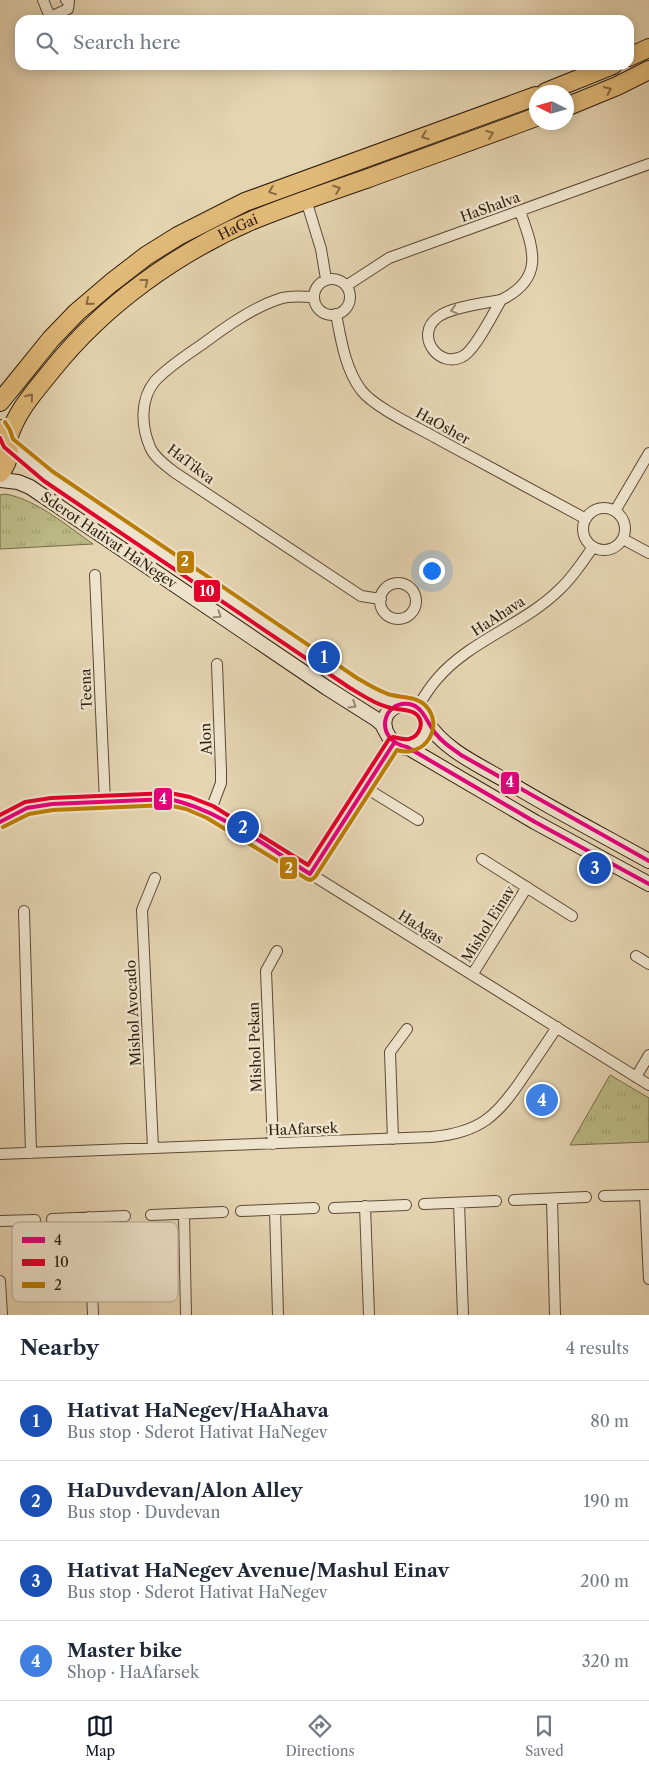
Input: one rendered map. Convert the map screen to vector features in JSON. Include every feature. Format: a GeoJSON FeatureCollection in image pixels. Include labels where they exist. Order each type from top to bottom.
{"type":"FeatureCollection","features":[{"type":"Feature","properties":{"kind":"highway"},"geometry":{"type":"LineString","coordinates":[[634,55],[649,48]]}},
{"type":"Feature","properties":{"kind":"highway"},"geometry":{"type":"LineString","coordinates":[[566,85],[602,70]]}},
{"type":"Feature","properties":{"kind":"highway"},"geometry":{"type":"LineString","coordinates":[[574,104],[649,70]]}},
{"type":"Feature","properties":{"kind":"highway","name":"HaGai"},"geometry":{"type":"LineString","coordinates":[[0,402],[51,339],[78,312],[111,282],[146,256],[178,236],[245,202],[529,99]]}},
{"type":"Feature","properties":{"kind":"highway","name":"HaGai"},"geometry":{"type":"LineString","coordinates":[[0,473],[8,460],[5,436],[22,407],[66,352],[91,327],[158,272],[219,236],[252,220],[529,120]]}},
{"type":"Feature","properties":{"kind":"street"},"geometry":{"type":"LineString","coordinates":[[43,0],[49,15]]}},
{"type":"Feature","properties":{"kind":"street"},"geometry":{"type":"LineString","coordinates":[[56,15],[68,9],[69,1],[66,0]]}},
{"type":"Feature","properties":{"kind":"street","name":"HaShalva"},"geometry":{"type":"LineString","coordinates":[[346,286],[389,258],[649,164]]}},
{"type":"Feature","properties":{"kind":"street"},"geometry":{"type":"LineString","coordinates":[[306,200],[321,249],[326,279]]}},
{"type":"Feature","properties":{"kind":"street"},"geometry":{"type":"LineString","coordinates":[[501,300],[474,344],[464,355],[449,359],[437,355],[432,350],[428,336],[433,321],[438,316],[449,311],[501,300],[523,284],[532,266],[534,256],[532,243],[520,211]]}},
{"type":"Feature","properties":{"kind":"street"},"geometry":{"type":"LineString","coordinates":[[326,279],[333,279],[340,280],[346,286],[350,298],[348,305],[343,311],[336,314],[323,313],[318,308],[314,296],[316,288],[320,283],[326,279]]}},
{"type":"Feature","properties":{"kind":"street","name":"HaTikva"},"geometry":{"type":"LineString","coordinates":[[314,296],[290,296],[263,306],[230,324],[178,362],[155,382],[147,396],[143,411],[143,422],[150,448],[162,463],[174,472],[361,596],[380,599]]}},
{"type":"Feature","properties":{"kind":"street","name":"HaOsher"},"geometry":{"type":"LineString","coordinates":[[336,314],[344,355],[351,373],[361,390],[376,403],[586,519]]}},
{"type":"Feature","properties":{"kind":"street","name":"Sderot Hativat HaNegev"},"geometry":{"type":"LineString","coordinates":[[5,436],[48,476],[347,679],[378,697],[394,703],[411,706]]}},
{"type":"Feature","properties":{"kind":"street"},"geometry":{"type":"LineString","coordinates":[[615,511],[649,453]]}},
{"type":"Feature","properties":{"kind":"street","name":"Sderot Hativat HaNegev"},"geometry":{"type":"LineString","coordinates":[[0,480],[14,481],[30,487],[327,688],[376,719],[385,730]]}},
{"type":"Feature","properties":{"kind":"street"},"geometry":{"type":"LineString","coordinates":[[606,508],[615,511],[624,522],[625,531],[623,539],[611,549],[602,550],[593,547],[584,536],[586,519],[598,509],[606,508]]}},
{"type":"Feature","properties":{"kind":"street"},"geometry":{"type":"LineString","coordinates":[[623,539],[649,553]]}},
{"type":"Feature","properties":{"kind":"street","name":"HaAhava"},"geometry":{"type":"LineString","coordinates":[[411,706],[452,664],[537,608],[560,590],[593,547]]}},
{"type":"Feature","properties":{"kind":"street","name":"Teena"},"geometry":{"type":"LineString","coordinates":[[95,575],[105,802]]}},
{"type":"Feature","properties":{"kind":"street","name":"Alon"},"geometry":{"type":"LineString","coordinates":[[210,812],[221,783],[217,664]]}},
{"type":"Feature","properties":{"kind":"street"},"geometry":{"type":"LineString","coordinates":[[649,861],[547,805],[464,756],[441,740],[426,720],[424,714],[411,706],[395,707],[385,720],[385,730],[388,736],[401,745],[535,822],[649,884]]}},
{"type":"Feature","properties":{"kind":"street"},"geometry":{"type":"LineString","coordinates":[[401,745],[414,745],[422,740],[426,731],[426,720]]}},
{"type":"Feature","properties":{"kind":"street"},"geometry":{"type":"LineString","coordinates":[[310,874],[366,788],[401,745]]}},
{"type":"Feature","properties":{"kind":"street"},"geometry":{"type":"LineString","coordinates":[[366,788],[418,820]]}},
{"type":"Feature","properties":{"kind":"street","name":"HaAgas"},"geometry":{"type":"LineString","coordinates":[[0,822],[13,814],[35,806],[169,800],[188,803],[210,812],[649,1085]]}},
{"type":"Feature","properties":{"kind":"street","name":"Mishol Einav"},"geometry":{"type":"LineString","coordinates":[[482,859],[572,916]]}},
{"type":"Feature","properties":{"kind":"street","name":"Mishol Avocado"},"geometry":{"type":"LineString","coordinates":[[153,1148],[142,910],[155,878]]}},
{"type":"Feature","properties":{"kind":"street","name":"Mishol Einav"},"geometry":{"type":"LineString","coordinates":[[472,975],[527,888]]}},
{"type":"Feature","properties":{"kind":"street"},"geometry":{"type":"LineString","coordinates":[[24,911],[32,1153]]}},
{"type":"Feature","properties":{"kind":"street","name":"Mishol Pekan"},"geometry":{"type":"LineString","coordinates":[[273,1144],[266,971],[277,951]]}},
{"type":"Feature","properties":{"kind":"street"},"geometry":{"type":"LineString","coordinates":[[636,956],[649,964]]}},
{"type":"Feature","properties":{"kind":"street","name":"HaAfarsek"},"geometry":{"type":"LineString","coordinates":[[0,1154],[393,1139],[452,1135],[470,1129],[486,1120],[506,1102],[557,1027]]}},
{"type":"Feature","properties":{"kind":"street"},"geometry":{"type":"LineString","coordinates":[[393,1139],[390,1052],[407,1029]]}},
{"type":"Feature","properties":{"kind":"street"},"geometry":{"type":"LineString","coordinates":[[636,1077],[649,1056]]}},
{"type":"Feature","properties":{"kind":"street"},"geometry":{"type":"LineString","coordinates":[[604,1196],[647,1195],[649,1279]]}},
{"type":"Feature","properties":{"kind":"street"},"geometry":{"type":"LineString","coordinates":[[514,1200],[586,1197]]}},
{"type":"Feature","properties":{"kind":"street"},"geometry":{"type":"LineString","coordinates":[[552,1199],[555,1315]]}},
{"type":"Feature","properties":{"kind":"street"},"geometry":{"type":"LineString","coordinates":[[424,1204],[496,1201]]}},
{"type":"Feature","properties":{"kind":"street"},"geometry":{"type":"LineString","coordinates":[[459,1202],[463,1315]]}},
{"type":"Feature","properties":{"kind":"street"},"geometry":{"type":"LineString","coordinates":[[334,1208],[406,1205]]}},
{"type":"Feature","properties":{"kind":"street"},"geometry":{"type":"LineString","coordinates":[[365,1206],[369,1315]]}},
{"type":"Feature","properties":{"kind":"street"},"geometry":{"type":"LineString","coordinates":[[241,1211],[314,1208]]}},
{"type":"Feature","properties":{"kind":"street"},"geometry":{"type":"LineString","coordinates":[[275,1210],[278,1315]]}},
{"type":"Feature","properties":{"kind":"street"},"geometry":{"type":"LineString","coordinates":[[151,1215],[224,1212]]}},
{"type":"Feature","properties":{"kind":"street"},"geometry":{"type":"LineString","coordinates":[[184,1214],[186,1315]]}},
{"type":"Feature","properties":{"kind":"street"},"geometry":{"type":"LineString","coordinates":[[52,1219],[125,1216]]}},
{"type":"Feature","properties":{"kind":"street"},"geometry":{"type":"LineString","coordinates":[[90,1218],[90,1222]]}},
{"type":"Feature","properties":{"kind":"street"},"geometry":{"type":"LineString","coordinates":[[0,1221],[35,1220]]}},
{"type":"Feature","properties":{"kind":"street"},"geometry":{"type":"LineString","coordinates":[[0,1281],[2,1315]]}},
{"type":"Feature","properties":{"kind":"street"},"geometry":{"type":"LineString","coordinates":[[93,1302],[94,1315]]}},
{"type":"Feature","properties":{"kind":"green space"},"geometry":{"type":"Polygon","coordinates":[[[5,494],[40,507],[93,544],[0,549],[0,495],[5,494]]]}},
{"type":"Feature","properties":{"kind":"green space"},"geometry":{"type":"Polygon","coordinates":[[[610,1075],[649,1098],[649,1142],[570,1145],[610,1075]]]}},
{"type":"Feature","properties":{"kind":"transit line","name":"2"},"geometry":{"type":"LineString","coordinates":[[3,827],[29,814],[53,810],[168,805],[186,809],[207,818],[311,880],[315,877],[397,750],[407,752],[416,750],[423,745],[429,739],[433,722],[431,713],[421,702],[388,694],[357,678],[52,471],[13,439],[5,422]]}},
{"type":"Feature","properties":{"kind":"transit line","name":"10"},"geometry":{"type":"LineString","coordinates":[[0,438],[4,447],[44,481],[350,688],[379,704],[407,710],[416,714],[421,725],[416,735],[409,739],[393,737],[389,739],[308,865],[213,806],[190,797],[170,793],[51,798],[25,802],[0,815]]}},
{"type":"Feature","properties":{"kind":"transit line","name":"4"},"geometry":{"type":"LineString","coordinates":[[649,861],[461,755],[439,738],[418,708],[409,704],[400,705],[392,708],[387,714],[386,730],[389,737],[396,743],[407,747],[535,822],[649,884]]}},
{"type":"Feature","properties":{"kind":"transit line","name":"4"},"geometry":{"type":"LineString","coordinates":[[310,874],[394,743]]}},
{"type":"Feature","properties":{"kind":"transit line","name":"4"},"geometry":{"type":"LineString","coordinates":[[0,822],[27,808],[52,804],[169,799],[206,811],[224,820],[310,874]]}},
{"type":"Feature","properties":{"kind":"place","name":"Hativat HaNegev/HaAhava"},"geometry":{"type":"Point","coordinates":[324,657]}},
{"type":"Feature","properties":{"kind":"place","name":"HaDuvdevan/Alon Alley"},"geometry":{"type":"Point","coordinates":[243,827]}},
{"type":"Feature","properties":{"kind":"place","name":"Hativat HaNegev Avenue/Mashul Einav"},"geometry":{"type":"Point","coordinates":[595,868]}},
{"type":"Feature","properties":{"kind":"place","name":"Master bike"},"geometry":{"type":"Point","coordinates":[542,1100]}}]}
